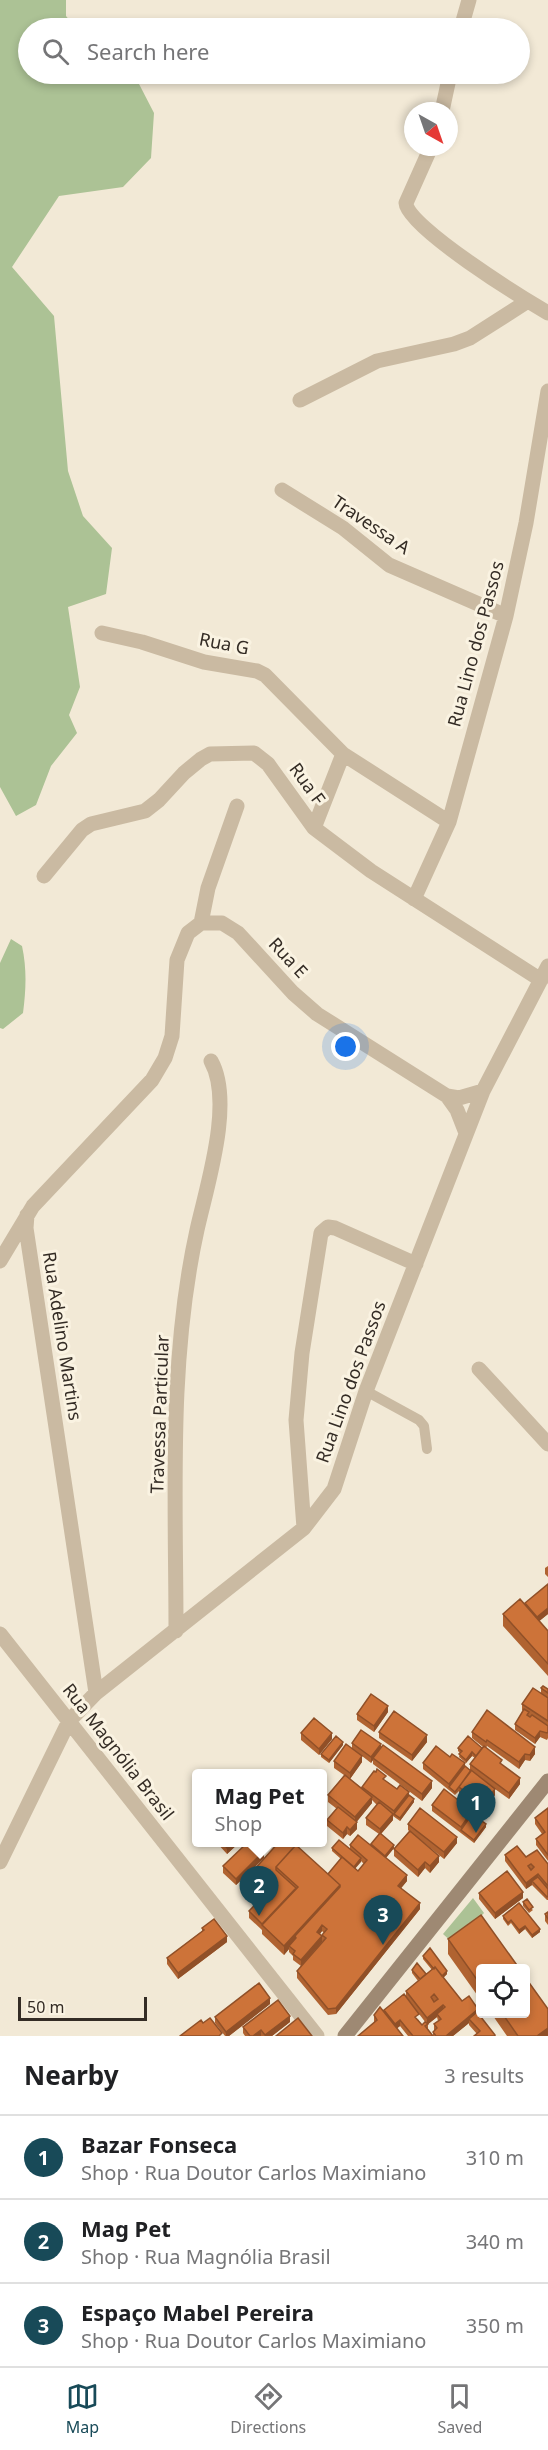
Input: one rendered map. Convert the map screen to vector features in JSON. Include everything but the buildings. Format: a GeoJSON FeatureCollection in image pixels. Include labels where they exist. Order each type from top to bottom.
{"type":"FeatureCollection","features":[{"type":"Feature","properties":{"kind":"main road"},"geometry":{"type":"LineString","coordinates":[[345,2036],[548,1781]]}},
{"type":"Feature","properties":{"kind":"street"},"geometry":{"type":"LineString","coordinates":[[463,18],[469,0]]}},
{"type":"Feature","properties":{"kind":"street"},"geometry":{"type":"LineString","coordinates":[[444,102],[448,84]]}},
{"type":"Feature","properties":{"kind":"street"},"geometry":{"type":"LineString","coordinates":[[427,156],[406,203],[409,213],[447,247],[548,314]]}},
{"type":"Feature","properties":{"kind":"street"},"geometry":{"type":"LineString","coordinates":[[300,400],[377,361],[454,344],[470,338],[528,301]]}},
{"type":"Feature","properties":{"kind":"street","name":"Rua Lino dos Passos"},"geometry":{"type":"LineString","coordinates":[[414,899],[449,822],[506,616],[532,490],[548,390]]}},
{"type":"Feature","properties":{"kind":"street","name":"Travessa A"},"geometry":{"type":"LineString","coordinates":[[282,490],[344,528],[389,565],[506,616]]}},
{"type":"Feature","properties":{"kind":"street","name":"Rua G"},"geometry":{"type":"LineString","coordinates":[[102,633],[142,642],[204,662],[258,670],[343,754],[449,822]]}},
{"type":"Feature","properties":{"kind":"street","name":"Rua F"},"geometry":{"type":"LineString","coordinates":[[44,876],[82,830],[91,824],[145,811],[159,800],[184,772],[201,759],[210,754],[254,753],[268,764],[314,828],[371,871],[414,899],[544,973]]}},
{"type":"Feature","properties":{"kind":"street"},"geometry":{"type":"LineString","coordinates":[[314,828],[343,754]]}},
{"type":"Feature","properties":{"kind":"street"},"geometry":{"type":"LineString","coordinates":[[0,1261],[33,1206],[152,1080],[165,1058],[172,1036],[177,960],[188,933],[201,923],[208,888],[237,806]]}},
{"type":"Feature","properties":{"kind":"street","name":"Rua E"},"geometry":{"type":"LineString","coordinates":[[201,923],[222,923],[238,933],[293,993],[317,1014],[447,1096],[457,1110],[466,1133]]}},
{"type":"Feature","properties":{"kind":"street","name":"Rua Lino dos Passos"},"geometry":{"type":"LineString","coordinates":[[0,1862],[69,1721],[96,1693],[304,1528],[334,1489],[366,1391],[483,1091],[544,973]]}},
{"type":"Feature","properties":{"kind":"street","name":"Travessa Particular"},"geometry":{"type":"LineString","coordinates":[[176,1631],[177,1373],[189,1267],[222,1103],[217,1072],[211,1061]]}},
{"type":"Feature","properties":{"kind":"street"},"geometry":{"type":"LineString","coordinates":[[447,1096],[459,1098],[483,1091]]}},
{"type":"Feature","properties":{"kind":"street","name":"Rua Adelino Martins"},"geometry":{"type":"LineString","coordinates":[[27,1215],[28,1240],[96,1693]]}},
{"type":"Feature","properties":{"kind":"street"},"geometry":{"type":"LineString","coordinates":[[304,1528],[297,1443],[297,1408],[302,1353],[321,1233],[328,1227],[335,1227],[416,1264]]}},
{"type":"Feature","properties":{"kind":"street"},"geometry":{"type":"LineString","coordinates":[[479,1369],[548,1444]]}},
{"type":"Feature","properties":{"kind":"street","name":"Rua Magnólia Brasil"},"geometry":{"type":"LineString","coordinates":[[0,1634],[317,2036]]}},
{"type":"Feature","properties":{"kind":"lane"},"geometry":{"type":"LineString","coordinates":[[366,1391],[419,1420],[424,1426],[427,1449]]}},
{"type":"Feature","properties":{"kind":"green space"},"geometry":{"type":"Polygon","coordinates":[[[0,0],[66,0],[68,18],[18,18],[18,84],[139,84],[154,113],[151,158],[123,187],[59,196],[12,267],[54,316],[68,471],[83,516],[112,548],[106,594],[68,607],[80,687],[69,715],[77,733],[51,766],[36,805],[16,816],[0,787],[0,0]]]}},
{"type":"Feature","properties":{"kind":"green space"},"geometry":{"type":"Polygon","coordinates":[[[11,939],[22,946],[25,996],[23,1013],[3,1029],[0,1028],[0,963],[11,939]]]}},
{"type":"Feature","properties":{"kind":"green space"},"geometry":{"type":"Polygon","coordinates":[[[473,1898],[484,1913],[454,1944],[443,1934],[473,1898]]]}},
{"type":"Feature","properties":{"kind":"place","name":"Bazar Fonseca"},"geometry":{"type":"Point","coordinates":[476,1833]}},
{"type":"Feature","properties":{"kind":"place","name":"Mag Pet"},"geometry":{"type":"Point","coordinates":[259,1916]}},
{"type":"Feature","properties":{"kind":"place","name":"Espaço Mabel Pereira"},"geometry":{"type":"Point","coordinates":[383,1945]}}]}
